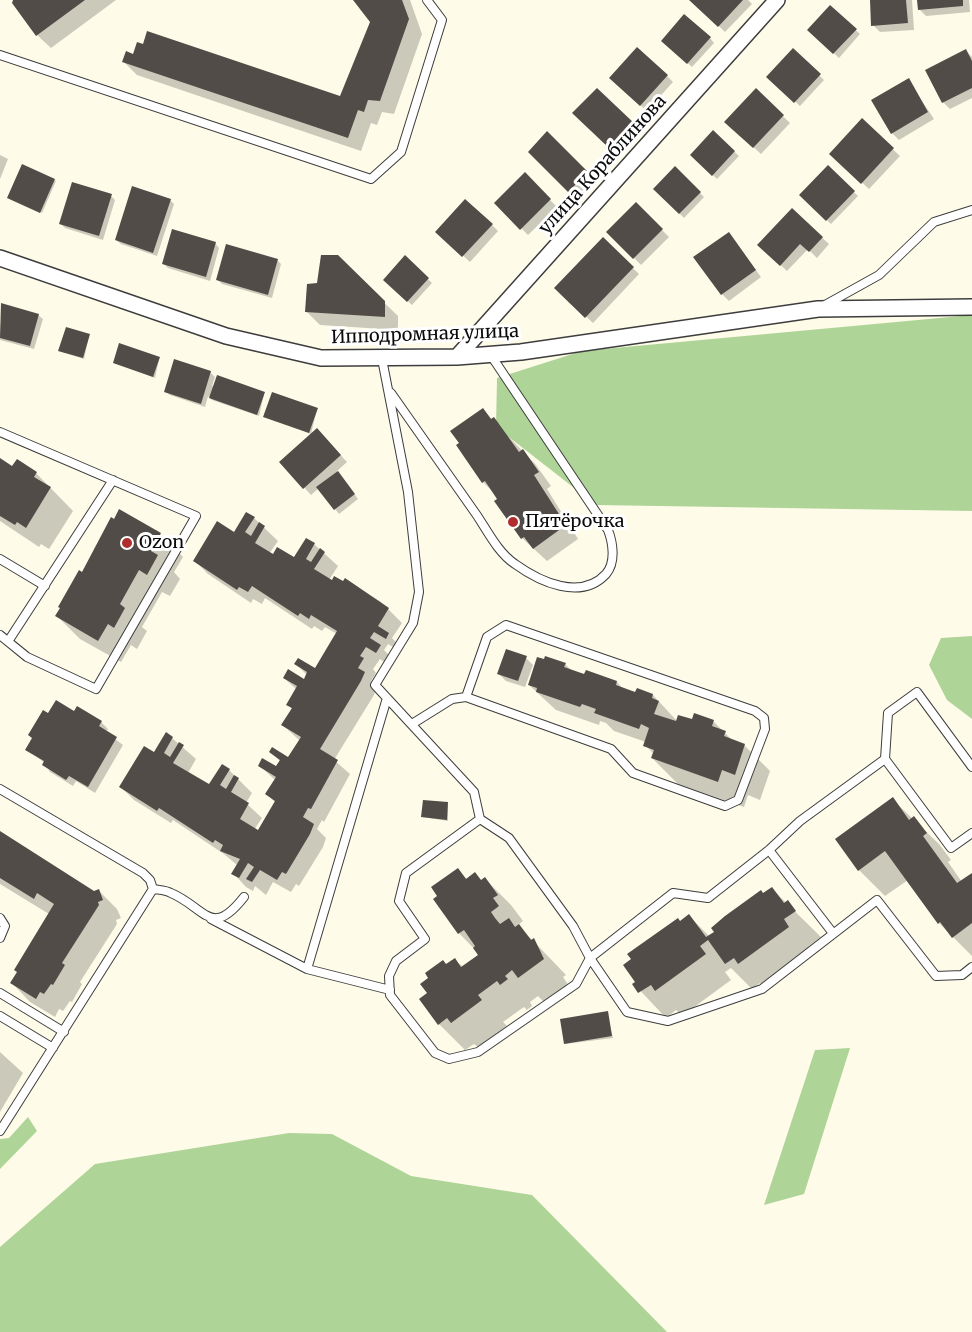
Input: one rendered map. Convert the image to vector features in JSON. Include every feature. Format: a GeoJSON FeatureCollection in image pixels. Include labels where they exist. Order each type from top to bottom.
{"type":"FeatureCollection","features":[{"type":"Feature","properties":{"kind":"street","name":"улица Кораблинова"},"geometry":{"type":"LineString","coordinates":[[457,357],[777,0]]}},
{"type":"Feature","properties":{"kind":"street","name":"Ипподромная улица"},"geometry":{"type":"LineString","coordinates":[[0,258],[226,336],[321,358],[457,357],[489,354],[818,309],[972,307]]}},
{"type":"Feature","properties":{"kind":"lane"},"geometry":{"type":"LineString","coordinates":[[0,55],[371,179],[401,152],[415,108],[442,20],[427,0]]}},
{"type":"Feature","properties":{"kind":"lane"},"geometry":{"type":"LineString","coordinates":[[818,309],[879,275],[934,222],[972,210]]}},
{"type":"Feature","properties":{"kind":"lane"},"geometry":{"type":"LineString","coordinates":[[388,390],[513,563],[563,587],[586,587],[598,582],[608,571],[612,556],[612,541],[608,530],[489,354]]}},
{"type":"Feature","properties":{"kind":"lane"},"geometry":{"type":"LineString","coordinates":[[382,358],[408,492],[419,592],[413,623],[375,685],[474,792],[480,819],[509,838],[573,926],[590,958],[627,1012],[668,1021],[762,989],[832,932],[877,900],[936,976],[962,975],[972,967]]}},
{"type":"Feature","properties":{"kind":"lane"},"geometry":{"type":"LineString","coordinates":[[0,432],[196,516],[96,689],[27,657],[9,640],[0,635]]}},
{"type":"Feature","properties":{"kind":"lane"},"geometry":{"type":"LineString","coordinates":[[9,640],[113,480]]}},
{"type":"Feature","properties":{"kind":"lane"},"geometry":{"type":"LineString","coordinates":[[0,559],[45,586]]}},
{"type":"Feature","properties":{"kind":"lane"},"geometry":{"type":"LineString","coordinates":[[412,724],[452,699],[466,697],[611,749],[633,773],[725,806],[738,800],[765,729],[764,718],[755,711],[506,625],[487,637],[466,697]]}},
{"type":"Feature","properties":{"kind":"lane"},"geometry":{"type":"LineString","coordinates":[[972,767],[917,692],[888,713],[885,759],[951,849],[972,833]]}},
{"type":"Feature","properties":{"kind":"lane"},"geometry":{"type":"LineString","coordinates":[[307,969],[387,698]]}},
{"type":"Feature","properties":{"kind":"lane"},"geometry":{"type":"LineString","coordinates":[[480,819],[406,873],[399,901],[425,939],[396,961],[389,976],[390,995],[435,1053],[449,1059],[478,1052],[576,984],[590,958],[673,893],[708,898],[770,850],[800,821],[885,759]]}},
{"type":"Feature","properties":{"kind":"lane"},"geometry":{"type":"LineString","coordinates":[[0,789],[143,873],[150,880],[153,888]]}},
{"type":"Feature","properties":{"kind":"lane"},"geometry":{"type":"LineString","coordinates":[[770,850],[832,932]]}},
{"type":"Feature","properties":{"kind":"lane"},"geometry":{"type":"LineString","coordinates":[[153,888],[171,892],[211,919],[307,969],[390,990]]}},
{"type":"Feature","properties":{"kind":"lane"},"geometry":{"type":"LineString","coordinates":[[0,1131],[153,888]]}},
{"type":"Feature","properties":{"kind":"lane"},"geometry":{"type":"LineString","coordinates":[[211,919],[222,918],[231,913],[244,897]]}},
{"type":"Feature","properties":{"kind":"lane"},"geometry":{"type":"LineString","coordinates":[[0,918],[4,926],[0,938]]}},
{"type":"Feature","properties":{"kind":"lane"},"geometry":{"type":"LineString","coordinates":[[0,993],[64,1032]]}},
{"type":"Feature","properties":{"kind":"lane"},"geometry":{"type":"LineString","coordinates":[[0,1016],[53,1048]]}},
{"type":"Feature","properties":{"kind":"green space"},"geometry":{"type":"Polygon","coordinates":[[[972,315],[972,511],[596,505],[496,427],[497,378],[582,351],[972,315]]]}},
{"type":"Feature","properties":{"kind":"green space"},"geometry":{"type":"Polygon","coordinates":[[[972,636],[972,719],[947,700],[929,665],[941,638],[972,636]]]}},
{"type":"Feature","properties":{"kind":"green space"},"geometry":{"type":"Polygon","coordinates":[[[850,1048],[804,1194],[764,1205],[815,1050],[850,1048]]]}},
{"type":"Feature","properties":{"kind":"green space"},"geometry":{"type":"Polygon","coordinates":[[[28,1117],[37,1131],[0,1169],[0,1139],[9,1138],[28,1117]]]}},
{"type":"Feature","properties":{"kind":"green space"},"geometry":{"type":"Polygon","coordinates":[[[289,1133],[332,1134],[411,1176],[532,1195],[667,1332],[0,1332],[0,1247],[95,1164],[289,1133]]]}},
{"type":"Feature","properties":{"kind":"building"},"geometry":{"type":"Polygon","coordinates":[[[13,0],[85,0],[36,36],[12,3],[13,0]]]}},
{"type":"Feature","properties":{"kind":"building"},"geometry":{"type":"Polygon","coordinates":[[[353,0],[402,0],[409,19],[380,101],[368,100],[364,112],[358,110],[348,138],[122,62],[126,51],[133,54],[137,42],[143,44],[147,31],[340,96],[370,22],[353,0]]]}},
{"type":"Feature","properties":{"kind":"building"},"geometry":{"type":"Polygon","coordinates":[[[689,0],[743,0],[718,27],[689,0]]]}},
{"type":"Feature","properties":{"kind":"building"},"geometry":{"type":"Polygon","coordinates":[[[870,0],[906,0],[908,23],[871,26],[870,0]]]}},
{"type":"Feature","properties":{"kind":"building"},"geometry":{"type":"Polygon","coordinates":[[[917,0],[963,0],[963,6],[918,10],[917,0]]]}},
{"type":"Feature","properties":{"kind":"building"},"geometry":{"type":"Polygon","coordinates":[[[830,5],[857,29],[833,54],[807,30],[830,5]]]}},
{"type":"Feature","properties":{"kind":"building"},"geometry":{"type":"Polygon","coordinates":[[[684,14],[711,37],[687,64],[661,41],[684,14]]]}},
{"type":"Feature","properties":{"kind":"building"},"geometry":{"type":"Polygon","coordinates":[[[637,47],[668,75],[640,106],[609,78],[637,47]]]}},
{"type":"Feature","properties":{"kind":"building"},"geometry":{"type":"Polygon","coordinates":[[[793,48],[821,74],[794,103],[766,77],[793,48]]]}},
{"type":"Feature","properties":{"kind":"building"},"geometry":{"type":"Polygon","coordinates":[[[966,49],[972,61],[972,88],[942,103],[925,70],[966,49]]]}},
{"type":"Feature","properties":{"kind":"building"},"geometry":{"type":"Polygon","coordinates":[[[909,78],[928,112],[891,134],[871,100],[909,78]]]}},
{"type":"Feature","properties":{"kind":"building"},"geometry":{"type":"Polygon","coordinates":[[[597,88],[635,124],[610,149],[572,113],[597,88]]]}},
{"type":"Feature","properties":{"kind":"building"},"geometry":{"type":"Polygon","coordinates":[[[756,88],[784,115],[753,148],[724,122],[756,88]]]}},
{"type":"Feature","properties":{"kind":"building"},"geometry":{"type":"Polygon","coordinates":[[[862,118],[894,148],[861,184],[829,154],[862,118]]]}},
{"type":"Feature","properties":{"kind":"building"},"geometry":{"type":"Polygon","coordinates":[[[713,130],[735,151],[712,176],[690,155],[713,130]]]}},
{"type":"Feature","properties":{"kind":"building"},"geometry":{"type":"Polygon","coordinates":[[[547,131],[588,172],[568,192],[528,152],[547,131]]]}},
{"type":"Feature","properties":{"kind":"building"},"geometry":{"type":"Polygon","coordinates":[[[22,164],[55,179],[40,213],[7,198],[22,164]]]}},
{"type":"Feature","properties":{"kind":"building"},"geometry":{"type":"Polygon","coordinates":[[[828,165],[855,191],[826,221],[799,195],[828,165]]]}},
{"type":"Feature","properties":{"kind":"building"},"geometry":{"type":"Polygon","coordinates":[[[675,166],[701,192],[679,214],[653,189],[675,166]]]}},
{"type":"Feature","properties":{"kind":"building"},"geometry":{"type":"Polygon","coordinates":[[[525,172],[551,199],[520,230],[494,203],[525,172]]]}},
{"type":"Feature","properties":{"kind":"building"},"geometry":{"type":"Polygon","coordinates":[[[72,182],[112,194],[99,236],[59,224],[72,182]]]}},
{"type":"Feature","properties":{"kind":"building"},"geometry":{"type":"Polygon","coordinates":[[[132,186],[171,199],[153,253],[115,240],[132,186]]]}},
{"type":"Feature","properties":{"kind":"building"},"geometry":{"type":"Polygon","coordinates":[[[465,199],[493,224],[462,257],[435,232],[465,199]]]}},
{"type":"Feature","properties":{"kind":"building"},"geometry":{"type":"Polygon","coordinates":[[[636,202],[663,229],[633,259],[606,232],[636,202]]]}},
{"type":"Feature","properties":{"kind":"building"},"geometry":{"type":"Polygon","coordinates":[[[792,208],[823,237],[809,252],[800,244],[780,266],[757,245],[792,208]]]}},
{"type":"Feature","properties":{"kind":"building"},"geometry":{"type":"Polygon","coordinates":[[[172,229],[216,242],[206,277],[162,264],[172,229]]]}},
{"type":"Feature","properties":{"kind":"building"},"geometry":{"type":"Polygon","coordinates":[[[729,232],[756,270],[721,295],[693,257],[729,232]]]}},
{"type":"Feature","properties":{"kind":"building"},"geometry":{"type":"Polygon","coordinates":[[[603,237],[634,267],[585,318],[554,288],[603,237]]]}},
{"type":"Feature","properties":{"kind":"building"},"geometry":{"type":"Polygon","coordinates":[[[226,244],[278,259],[268,295],[216,280],[226,244]]]}},
{"type":"Feature","properties":{"kind":"building"},"geometry":{"type":"Polygon","coordinates":[[[321,255],[338,255],[385,301],[385,317],[305,312],[307,284],[317,283],[321,255]]]}},
{"type":"Feature","properties":{"kind":"building"},"geometry":{"type":"Polygon","coordinates":[[[405,255],[429,278],[407,302],[383,280],[405,255]]]}},
{"type":"Feature","properties":{"kind":"building"},"geometry":{"type":"Polygon","coordinates":[[[1,303],[39,314],[30,346],[0,338],[1,303]]]}},
{"type":"Feature","properties":{"kind":"building"},"geometry":{"type":"Polygon","coordinates":[[[66,327],[90,334],[83,358],[58,351],[66,327]]]}},
{"type":"Feature","properties":{"kind":"building"},"geometry":{"type":"Polygon","coordinates":[[[119,343],[160,357],[153,377],[113,363],[119,343]]]}},
{"type":"Feature","properties":{"kind":"building"},"geometry":{"type":"Polygon","coordinates":[[[174,359],[211,371],[201,404],[164,392],[174,359]]]}},
{"type":"Feature","properties":{"kind":"building"},"geometry":{"type":"Polygon","coordinates":[[[217,375],[265,392],[257,415],[209,398],[217,375]]]}},
{"type":"Feature","properties":{"kind":"building"},"geometry":{"type":"Polygon","coordinates":[[[272,392],[318,408],[309,433],[263,417],[272,392]]]}},
{"type":"Feature","properties":{"kind":"building"},"geometry":{"type":"Polygon","coordinates":[[[483,408],[491,419],[494,417],[519,452],[523,449],[539,472],[534,475],[566,525],[533,549],[524,537],[521,539],[494,501],[497,499],[485,481],[482,483],[456,445],[459,443],[450,431],[483,408]]]}},
{"type":"Feature","properties":{"kind":"building"},"geometry":{"type":"Polygon","coordinates":[[[317,428],[341,455],[303,489],[279,462],[317,428]]]}},
{"type":"Feature","properties":{"kind":"building"},"geometry":{"type":"Polygon","coordinates":[[[0,458],[12,466],[17,459],[37,472],[34,477],[51,487],[26,528],[17,522],[15,525],[0,516],[0,458]]]}},
{"type":"Feature","properties":{"kind":"building"},"geometry":{"type":"Polygon","coordinates":[[[338,471],[355,494],[334,510],[316,487],[338,471]]]}},
{"type":"Feature","properties":{"kind":"building"},"geometry":{"type":"Polygon","coordinates":[[[119,509],[161,533],[151,551],[158,555],[147,575],[139,570],[120,604],[125,608],[114,628],[108,624],[98,641],[55,616],[79,570],[82,572],[111,517],[114,519],[119,509]]]}},
{"type":"Feature","properties":{"kind":"building"},"geometry":{"type":"Polygon","coordinates":[[[246,512],[255,517],[245,532],[251,536],[259,522],[265,526],[255,543],[273,554],[277,547],[294,557],[306,538],[315,543],[306,559],[311,562],[320,548],[325,552],[314,569],[332,580],[334,576],[343,581],[345,578],[389,608],[378,626],[389,633],[386,639],[374,632],[370,638],[381,645],[376,653],[366,647],[360,656],[364,658],[358,668],[365,672],[320,749],[338,760],[311,809],[308,808],[303,817],[314,824],[310,834],[286,874],[282,872],[277,880],[260,870],[252,882],[246,879],[254,867],[248,863],[239,878],[231,874],[240,859],[220,851],[223,845],[215,840],[213,843],[159,808],[157,811],[119,787],[144,746],[154,752],[166,732],[173,737],[164,753],[170,757],[179,742],[184,745],[173,763],[209,784],[222,764],[230,769],[220,785],[226,789],[234,775],[239,778],[231,792],[249,803],[240,819],[258,830],[275,801],[265,794],[276,777],[258,766],[262,758],[276,766],[280,760],[269,752],[272,747],[288,757],[301,737],[281,725],[292,708],[286,705],[297,686],[283,678],[288,669],[304,679],[307,672],[294,664],[298,658],[315,668],[337,631],[311,615],[309,619],[300,613],[298,616],[252,586],[248,592],[239,587],[237,590],[193,561],[217,521],[234,532],[246,512]]]}},
{"type":"Feature","properties":{"kind":"building"},"geometry":{"type":"Polygon","coordinates":[[[506,649],[527,656],[518,681],[497,674],[506,649]]]}},
{"type":"Feature","properties":{"kind":"building"},"geometry":{"type":"Polygon","coordinates":[[[545,656],[566,663],[564,667],[584,674],[586,670],[617,681],[616,685],[635,692],[637,688],[653,694],[652,698],[659,701],[654,714],[676,721],[678,715],[692,719],[694,713],[714,720],[712,726],[726,731],[724,736],[745,744],[735,775],[722,770],[718,782],[651,758],[654,750],[643,746],[649,728],[641,724],[639,729],[594,713],[596,709],[582,704],[580,707],[536,692],[537,688],[528,685],[537,657],[544,659],[545,656]]]}},
{"type":"Feature","properties":{"kind":"building"},"geometry":{"type":"Polygon","coordinates":[[[56,700],[74,711],[77,706],[102,721],[99,726],[117,737],[88,787],[69,776],[66,780],[42,765],[44,761],[25,750],[32,738],[28,735],[43,710],[48,713],[56,700]]]}},
{"type":"Feature","properties":{"kind":"building"},"geometry":{"type":"Polygon","coordinates":[[[893,797],[909,820],[914,816],[927,833],[923,836],[957,883],[972,873],[972,923],[952,938],[940,922],[938,924],[885,851],[858,871],[835,839],[893,797]]]}},
{"type":"Feature","properties":{"kind":"building"},"geometry":{"type":"Polygon","coordinates":[[[423,800],[448,802],[447,820],[421,817],[423,800]]]}},
{"type":"Feature","properties":{"kind":"building"},"geometry":{"type":"Polygon","coordinates":[[[0,831],[94,891],[99,889],[103,900],[98,902],[99,905],[62,963],[65,965],[53,985],[51,984],[44,994],[40,992],[36,999],[10,983],[17,972],[14,970],[54,904],[37,893],[34,899],[0,878],[0,831]]]}},
{"type":"Feature","properties":{"kind":"building"},"geometry":{"type":"Polygon","coordinates":[[[458,868],[466,879],[475,872],[481,880],[485,877],[498,895],[493,898],[499,906],[491,912],[495,918],[500,924],[509,918],[515,927],[519,924],[531,940],[534,938],[544,959],[518,978],[512,970],[505,976],[508,979],[500,985],[497,981],[478,995],[482,1000],[451,1023],[447,1018],[438,1025],[419,999],[427,993],[420,984],[428,978],[425,973],[443,960],[446,964],[455,958],[461,967],[478,955],[464,930],[458,934],[433,899],[437,896],[431,887],[458,868]]]}},
{"type":"Feature","properties":{"kind":"building"},"geometry":{"type":"Polygon","coordinates":[[[772,887],[784,903],[788,900],[796,911],[784,919],[789,927],[738,964],[734,958],[725,964],[708,940],[700,946],[706,954],[655,991],[651,985],[638,993],[632,984],[635,982],[623,965],[631,959],[627,954],[678,918],[680,921],[689,914],[706,937],[714,932],[711,928],[725,916],[761,890],[763,893],[772,887]]]}},
{"type":"Feature","properties":{"kind":"building"},"geometry":{"type":"Polygon","coordinates":[[[608,1011],[612,1036],[564,1044],[560,1019],[608,1011]]]}},
{"type":"Feature","properties":{"kind":"place","name":"Пятёрочка"},"geometry":{"type":"Point","coordinates":[513,522]}},
{"type":"Feature","properties":{"kind":"place","name":"Ozon"},"geometry":{"type":"Point","coordinates":[127,543]}}]}
